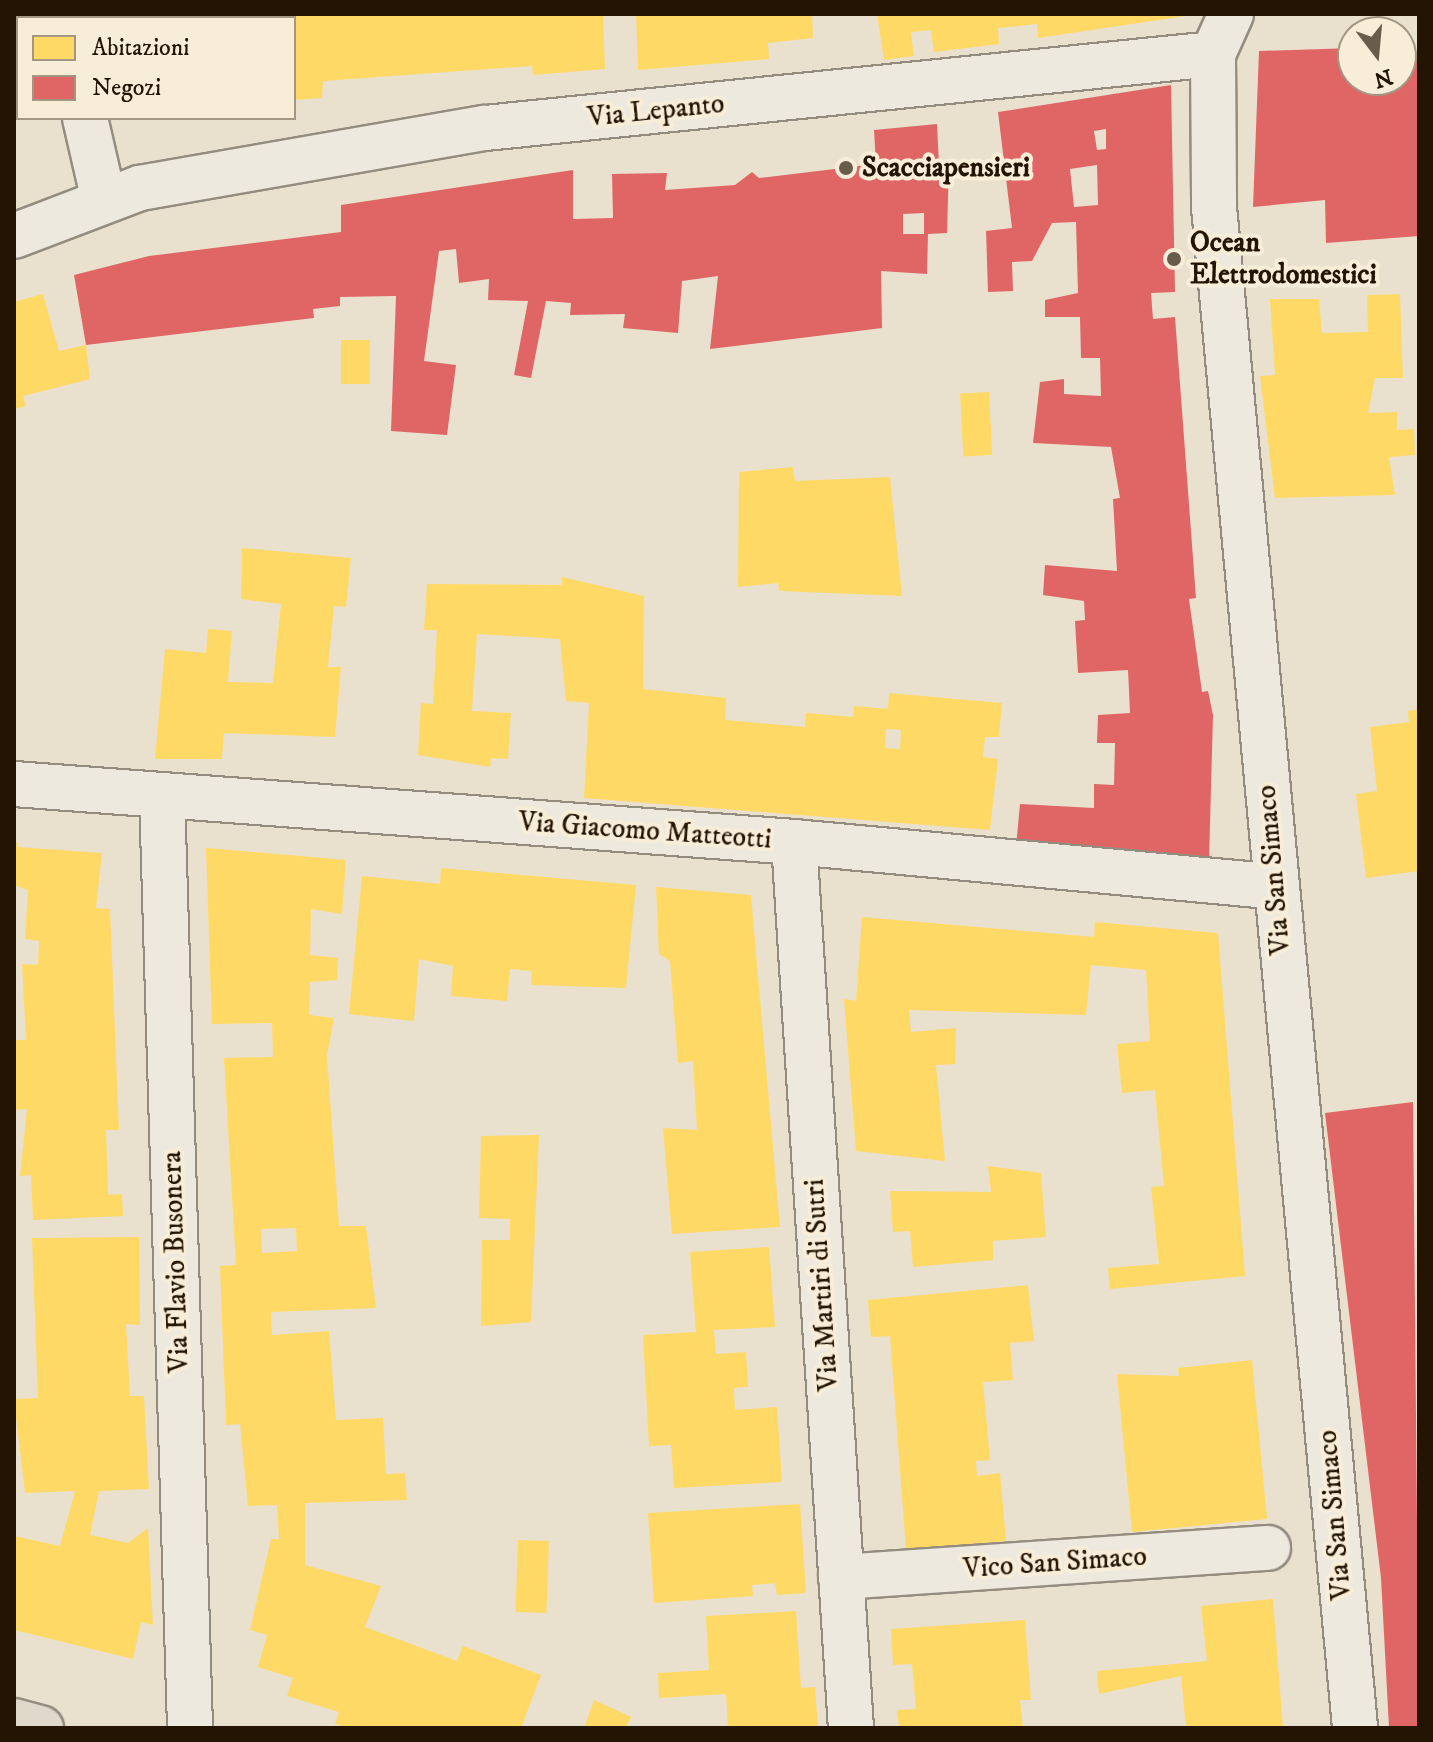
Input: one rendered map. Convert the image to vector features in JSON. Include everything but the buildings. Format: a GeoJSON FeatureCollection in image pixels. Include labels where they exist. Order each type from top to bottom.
{"type":"FeatureCollection","features":[{"type":"Feature","properties":{"kind":"main road"},"geometry":{"type":"LineString","coordinates":[[14,1721],[41,1728]]}},
{"type":"Feature","properties":{"kind":"street","name":"Via San Simaco"},"geometry":{"type":"LineString","coordinates":[[1231,14],[1213,54],[1214,207],[1355,1728]]}},
{"type":"Feature","properties":{"kind":"street","name":"Via Lepanto"},"geometry":{"type":"LineString","coordinates":[[14,236],[103,196],[485,128],[1213,54]]}},
{"type":"Feature","properties":{"kind":"street"},"geometry":{"type":"LineString","coordinates":[[85,120],[103,196]]}},
{"type":"Feature","properties":{"kind":"street","name":"Via Giacomo Matteotti"},"geometry":{"type":"LineString","coordinates":[[14,784],[794,842],[1276,887]]}},
{"type":"Feature","properties":{"kind":"street","name":"Via Flavio Busonera"},"geometry":{"type":"LineString","coordinates":[[162,795],[190,1728]]}},
{"type":"Feature","properties":{"kind":"street","name":"Via Martiri di Sutri"},"geometry":{"type":"LineString","coordinates":[[794,842],[851,1728]]}},
{"type":"Feature","properties":{"kind":"street","name":"Vico San Simaco"},"geometry":{"type":"LineString","coordinates":[[841,1577],[1268,1548]]}},
{"type":"Feature","properties":{"kind":"place","name":"Scacciapensieri"},"geometry":{"type":"Point","coordinates":[846,168]}},
{"type":"Feature","properties":{"kind":"place","name":"Ocean Elettrodomestici"},"geometry":{"type":"Point","coordinates":[1174,259]}}]}
